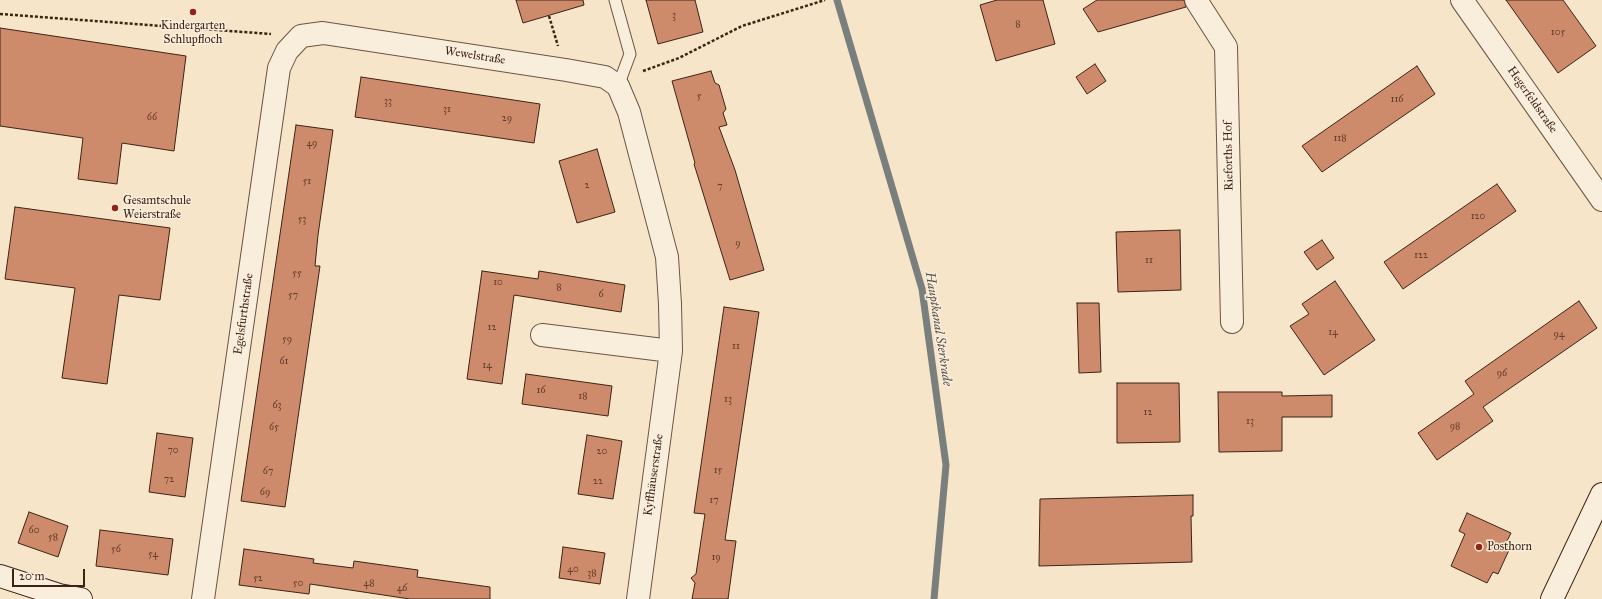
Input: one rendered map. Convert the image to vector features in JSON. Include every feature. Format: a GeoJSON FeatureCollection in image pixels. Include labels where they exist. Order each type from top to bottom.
{"type":"FeatureCollection","features":[{"type":"Feature","properties":{"kind":"street","name":"Rieforths Hof"},"geometry":{"type":"LineString","coordinates":[[1196,0],[1226,47],[1232,322]]}},
{"type":"Feature","properties":{"kind":"street","name":"Hegerfeldstraße"},"geometry":{"type":"LineString","coordinates":[[1462,0],[1602,200]]}},
{"type":"Feature","properties":{"kind":"street","name":"Wewelstraße"},"geometry":{"type":"LineString","coordinates":[[302,36],[323,33],[566,70],[605,77],[618,86]]}},
{"type":"Feature","properties":{"kind":"street","name":"Egelsfurthstraße"},"geometry":{"type":"LineString","coordinates":[[203,599],[279,68],[288,51],[302,36]]}},
{"type":"Feature","properties":{"kind":"street","name":"Kyffhäuserstraße"},"geometry":{"type":"LineString","coordinates":[[618,86],[629,112],[667,257],[671,351],[638,599]]}},
{"type":"Feature","properties":{"kind":"street"},"geometry":{"type":"LineString","coordinates":[[542,335],[671,351]]}},
{"type":"Feature","properties":{"kind":"street"},"geometry":{"type":"LineString","coordinates":[[1552,599],[1602,494]]}},
{"type":"Feature","properties":{"kind":"street"},"geometry":{"type":"LineString","coordinates":[[0,576],[59,595],[82,599]]}},
{"type":"Feature","properties":{"kind":"lane"},"geometry":{"type":"LineString","coordinates":[[615,0],[630,54],[618,86]]}},
{"type":"Feature","properties":{"kind":"path"},"geometry":{"type":"LineString","coordinates":[[618,86],[643,71],[680,58],[742,26],[825,0]]}},
{"type":"Feature","properties":{"kind":"path"},"geometry":{"type":"LineString","coordinates":[[0,14],[302,36]]}},
{"type":"Feature","properties":{"kind":"path"},"geometry":{"type":"LineString","coordinates":[[549,16],[566,70]]}},
{"type":"Feature","properties":{"kind":"building"},"geometry":{"type":"Polygon","coordinates":[[[516,0],[583,0],[584,5],[523,23],[516,0]]]}},
{"type":"Feature","properties":{"kind":"building"},"geometry":{"type":"Polygon","coordinates":[[[646,0],[695,0],[703,32],[658,44],[646,0]]]}},
{"type":"Feature","properties":{"kind":"building"},"geometry":{"type":"Polygon","coordinates":[[[997,0],[1043,0],[1055,44],[996,61],[980,5],[997,0]]]}},
{"type":"Feature","properties":{"kind":"building"},"geometry":{"type":"Polygon","coordinates":[[[1097,0],[1184,0],[1186,7],[1098,32],[1083,9],[1097,0]]]}},
{"type":"Feature","properties":{"kind":"building"},"geometry":{"type":"Polygon","coordinates":[[[1506,0],[1563,0],[1596,46],[1558,73],[1506,0]]]}},
{"type":"Feature","properties":{"kind":"building"},"geometry":{"type":"Polygon","coordinates":[[[0,28],[186,56],[174,151],[122,143],[117,184],[78,179],[83,138],[0,126],[0,28]]]}},
{"type":"Feature","properties":{"kind":"building"},"geometry":{"type":"Polygon","coordinates":[[[1095,64],[1106,81],[1087,94],[1076,77],[1095,64]]]}},
{"type":"Feature","properties":{"kind":"building"},"geometry":{"type":"Polygon","coordinates":[[[1417,66],[1435,94],[1322,172],[1302,146],[1417,66]]]}},
{"type":"Feature","properties":{"kind":"building"},"geometry":{"type":"Polygon","coordinates":[[[711,71],[715,83],[719,85],[726,109],[723,113],[727,125],[719,127],[735,170],[764,270],[730,280],[694,164],[695,163],[672,81],[711,71]]]}},
{"type":"Feature","properties":{"kind":"building"},"geometry":{"type":"Polygon","coordinates":[[[361,77],[540,104],[534,143],[355,117],[361,77]]]}},
{"type":"Feature","properties":{"kind":"building"},"geometry":{"type":"Polygon","coordinates":[[[296,125],[333,130],[315,266],[320,266],[285,507],[241,501],[296,125]]]}},
{"type":"Feature","properties":{"kind":"building"},"geometry":{"type":"Polygon","coordinates":[[[597,149],[615,212],[577,223],[559,161],[597,149]]]}},
{"type":"Feature","properties":{"kind":"building"},"geometry":{"type":"Polygon","coordinates":[[[1497,184],[1516,211],[1403,289],[1384,262],[1497,184]]]}},
{"type":"Feature","properties":{"kind":"building"},"geometry":{"type":"Polygon","coordinates":[[[15,207],[170,228],[160,300],[119,295],[107,384],[62,378],[75,288],[5,279],[15,207]]]}},
{"type":"Feature","properties":{"kind":"building"},"geometry":{"type":"Polygon","coordinates":[[[1180,230],[1181,290],[1118,292],[1116,232],[1180,230]]]}},
{"type":"Feature","properties":{"kind":"building"},"geometry":{"type":"Polygon","coordinates":[[[1322,240],[1334,258],[1317,270],[1304,252],[1322,240]]]}},
{"type":"Feature","properties":{"kind":"building"},"geometry":{"type":"Polygon","coordinates":[[[482,271],[538,279],[539,271],[625,285],[621,312],[514,295],[502,384],[467,379],[482,271]]]}},
{"type":"Feature","properties":{"kind":"building"},"geometry":{"type":"Polygon","coordinates":[[[1335,281],[1375,340],[1324,375],[1290,326],[1309,314],[1302,304],[1335,281]]]}},
{"type":"Feature","properties":{"kind":"building"},"geometry":{"type":"Polygon","coordinates":[[[1579,301],[1597,328],[1483,407],[1493,421],[1437,460],[1418,433],[1474,394],[1465,381],[1579,301]]]}},
{"type":"Feature","properties":{"kind":"building"},"geometry":{"type":"Polygon","coordinates":[[[1077,303],[1099,303],[1101,372],[1079,373],[1077,303]]]}},
{"type":"Feature","properties":{"kind":"building"},"geometry":{"type":"Polygon","coordinates":[[[724,307],[759,312],[725,540],[736,541],[728,599],[692,599],[695,583],[691,578],[696,574],[705,514],[694,513],[724,307]]]}},
{"type":"Feature","properties":{"kind":"building"},"geometry":{"type":"Polygon","coordinates":[[[526,374],[612,386],[608,416],[522,404],[526,374]]]}},
{"type":"Feature","properties":{"kind":"building"},"geometry":{"type":"Polygon","coordinates":[[[1117,383],[1179,383],[1180,442],[1117,443],[1117,383]]]}},
{"type":"Feature","properties":{"kind":"building"},"geometry":{"type":"Polygon","coordinates":[[[1218,392],[1282,392],[1282,396],[1332,395],[1332,417],[1282,417],[1282,451],[1219,452],[1218,392]]]}},
{"type":"Feature","properties":{"kind":"building"},"geometry":{"type":"Polygon","coordinates":[[[157,433],[193,438],[185,497],[149,492],[157,433]]]}},
{"type":"Feature","properties":{"kind":"building"},"geometry":{"type":"Polygon","coordinates":[[[587,435],[622,441],[613,499],[578,494],[587,435]]]}},
{"type":"Feature","properties":{"kind":"building"},"geometry":{"type":"Polygon","coordinates":[[[1193,495],[1193,516],[1191,516],[1192,562],[1039,566],[1040,499],[1193,495]]]}},
{"type":"Feature","properties":{"kind":"building"},"geometry":{"type":"Polygon","coordinates":[[[29,512],[68,526],[58,557],[18,543],[29,512]]]}},
{"type":"Feature","properties":{"kind":"building"},"geometry":{"type":"Polygon","coordinates":[[[1467,513],[1511,533],[1505,545],[1510,548],[1498,574],[1493,572],[1487,583],[1451,566],[1465,534],[1459,531],[1467,513]]]}},
{"type":"Feature","properties":{"kind":"building"},"geometry":{"type":"Polygon","coordinates":[[[100,530],[173,539],[168,575],[96,566],[100,530]]]}},
{"type":"Feature","properties":{"kind":"building"},"geometry":{"type":"Polygon","coordinates":[[[563,547],[605,553],[600,584],[559,578],[563,547]]]}},
{"type":"Feature","properties":{"kind":"building"},"geometry":{"type":"Polygon","coordinates":[[[244,549],[314,559],[313,563],[353,568],[354,561],[418,570],[417,577],[490,587],[490,599],[410,599],[310,584],[309,594],[239,585],[244,549]]]}},
{"type":"Feature","properties":{"kind":"waterway","name":"Hauptkanal Sterkrade"},"geometry":{"type":"LineString","coordinates":[[837,0],[922,289],[946,465],[934,599]]}},
{"type":"Feature","properties":{"kind":"place","name":"Kindergarten Schlupfloch"},"geometry":{"type":"Point","coordinates":[193,12]}},
{"type":"Feature","properties":{"kind":"place","name":"Gesamtschule Weierstraße"},"geometry":{"type":"Point","coordinates":[115,208]}},
{"type":"Feature","properties":{"kind":"place","name":"Posthorn"},"geometry":{"type":"Point","coordinates":[1479,547]}}]}
